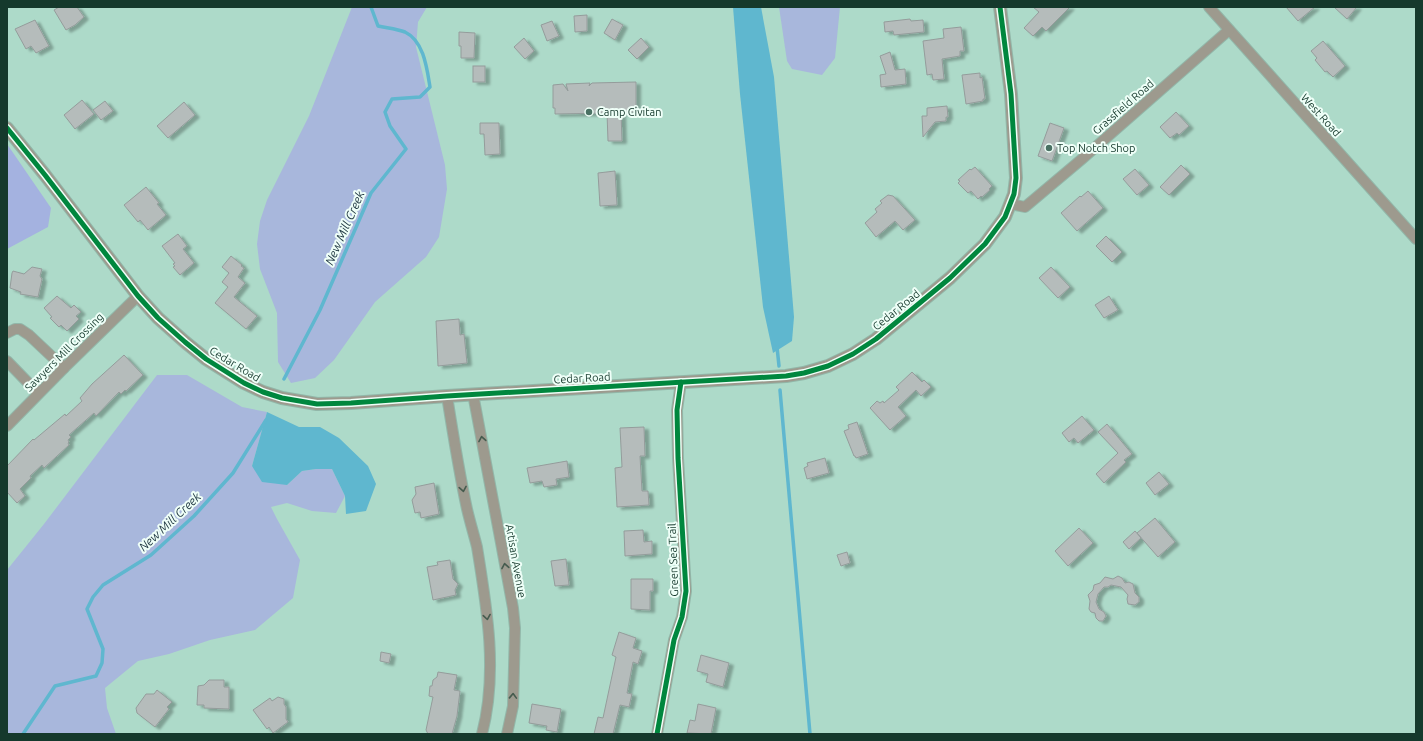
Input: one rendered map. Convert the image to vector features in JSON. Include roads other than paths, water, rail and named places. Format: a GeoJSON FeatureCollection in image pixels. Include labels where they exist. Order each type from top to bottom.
{"type":"FeatureCollection","features":[{"type":"Feature","properties":{"kind":"street","name":"Cedar Road"},"geometry":{"type":"LineString","coordinates":[[7,128],[138,296],[158,318],[206,359],[244,383],[263,392],[287,399],[317,404],[351,403],[473,394],[786,376],[804,373],[828,366],[853,354],[876,339],[950,278],[993,234],[1005,217],[1011,204],[1016,178],[1011,94],[1000,7]]}},
{"type":"Feature","properties":{"kind":"street","name":"West Road"},"geometry":{"type":"LineString","coordinates":[[1208,7],[1416,239]]}},
{"type":"Feature","properties":{"kind":"street","name":"Grassfield Road"},"geometry":{"type":"LineString","coordinates":[[1011,204],[1025,206],[1082,159],[1229,30]]}},
{"type":"Feature","properties":{"kind":"street","name":"Sawyers Mill Crossing"},"geometry":{"type":"LineString","coordinates":[[7,426],[38,393],[138,296]]}},
{"type":"Feature","properties":{"kind":"street"},"geometry":{"type":"LineString","coordinates":[[7,333],[15,329],[23,331],[64,368]]}},
{"type":"Feature","properties":{"kind":"street"},"geometry":{"type":"LineString","coordinates":[[7,361],[38,393]]}},
{"type":"Feature","properties":{"kind":"street","name":"Green Sea Trail"},"geometry":{"type":"LineString","coordinates":[[657,734],[673,648],[682,617],[686,591],[677,410],[682,382]]}},
{"type":"Feature","properties":{"kind":"street","name":"Artisan Avenue"},"geometry":{"type":"LineString","coordinates":[[473,394],[501,542],[515,628],[513,706],[507,734]]}},
{"type":"Feature","properties":{"kind":"street"},"geometry":{"type":"LineString","coordinates":[[447,396],[467,510],[476,546],[489,629],[489,683],[485,724],[482,734]]}},
{"type":"Feature","properties":{"kind":"waterway","name":"New Mill Creek"},"geometry":{"type":"LineString","coordinates":[[284,379],[320,310],[371,193],[406,149],[390,126],[385,112],[392,99],[420,97],[430,87],[424,56],[416,42],[405,32],[378,26],[371,7]]}},
{"type":"Feature","properties":{"kind":"waterway"},"geometry":{"type":"LineString","coordinates":[[777,347],[779,366]]}},
{"type":"Feature","properties":{"kind":"waterway"},"geometry":{"type":"LineString","coordinates":[[780,390],[810,734]]}},
{"type":"Feature","properties":{"kind":"waterway","name":"New Mill Creek"},"geometry":{"type":"LineString","coordinates":[[23,734],[55,686],[96,676],[102,663],[103,649],[87,609],[93,597],[103,585],[151,555],[194,516],[233,473],[266,420]]}},
{"type":"Feature","properties":{"kind":"place","name":"Camp Civitan"},"geometry":{"type":"Point","coordinates":[589,112]}},
{"type":"Feature","properties":{"kind":"place","name":"Top Notch Shop"},"geometry":{"type":"Point","coordinates":[1049,148]}}]}
